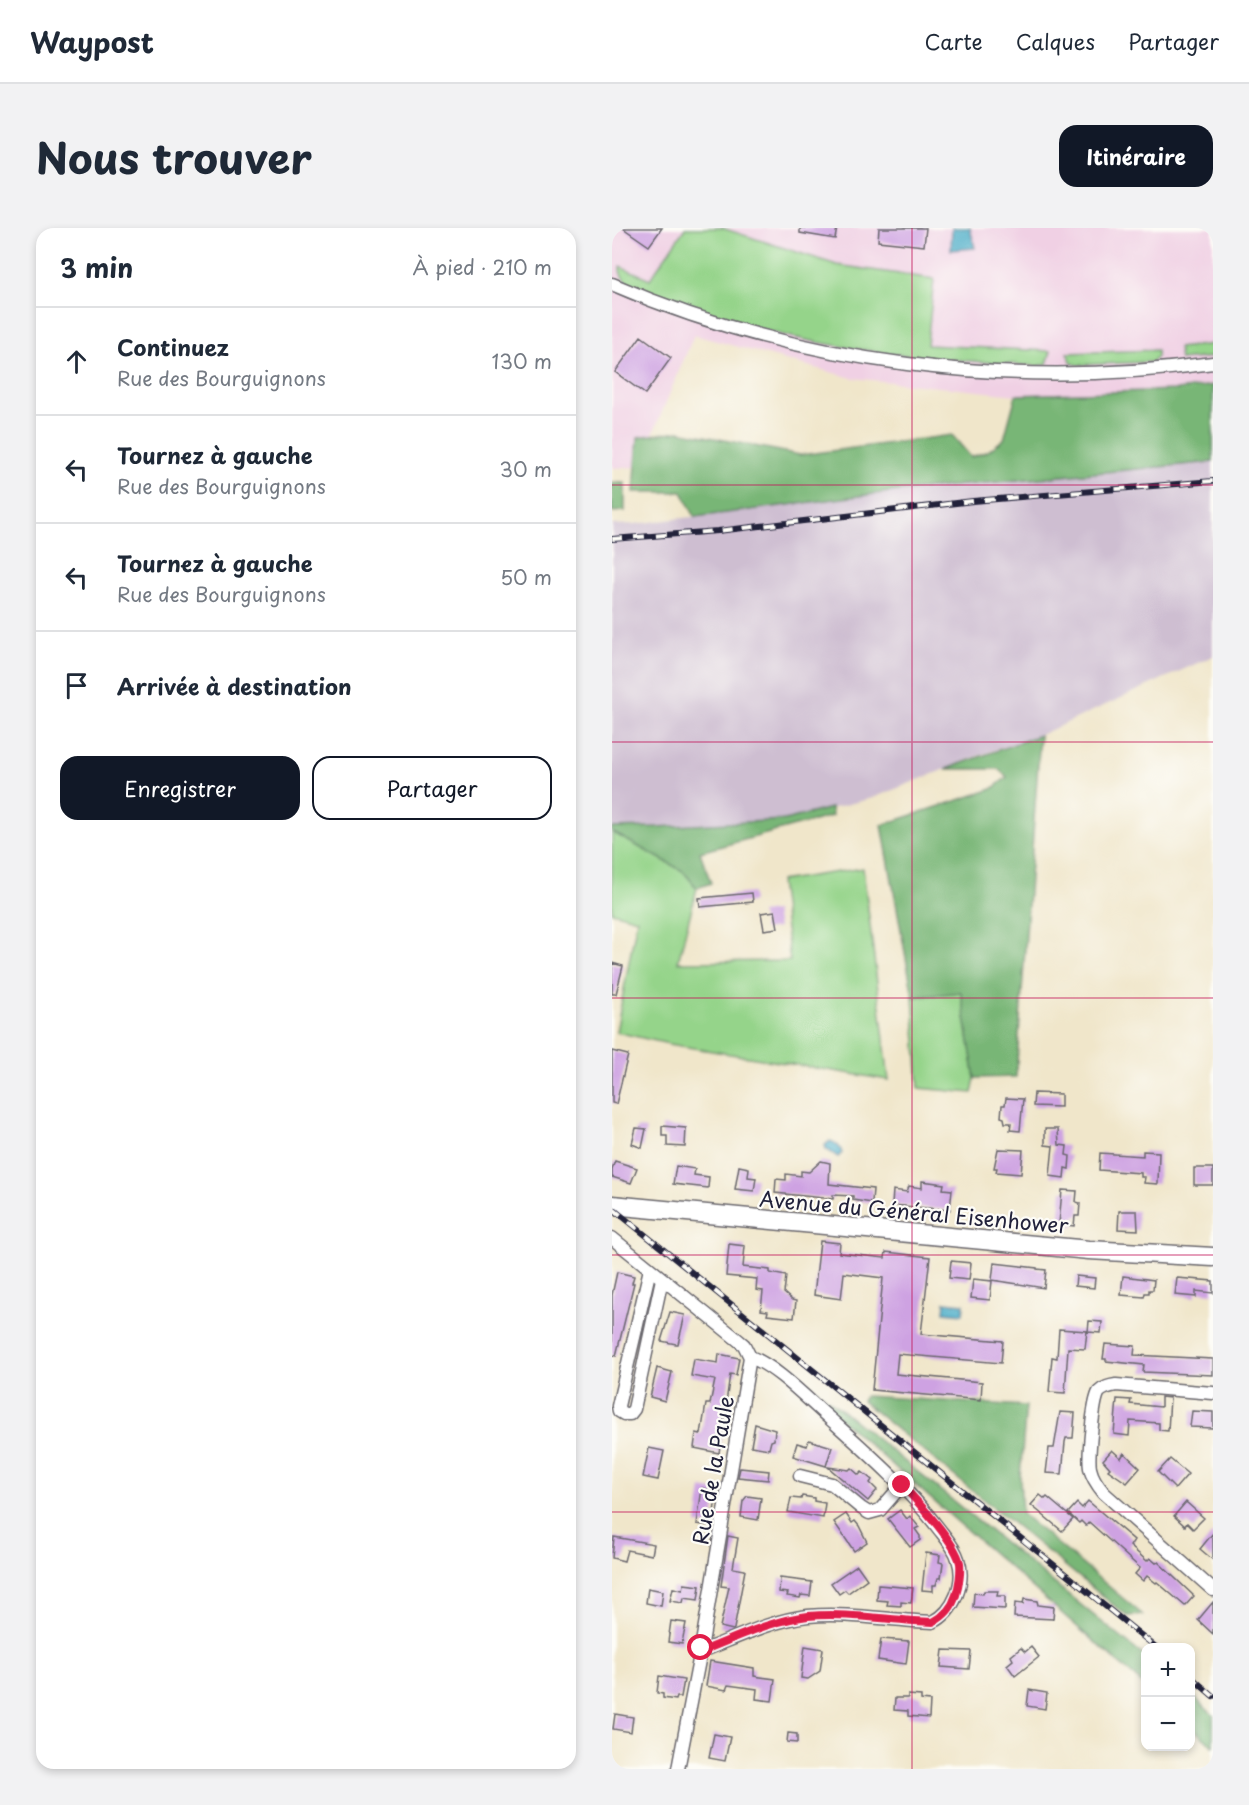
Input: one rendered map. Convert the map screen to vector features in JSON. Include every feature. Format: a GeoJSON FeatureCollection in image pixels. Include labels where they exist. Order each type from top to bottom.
{"type":"FeatureCollection","features":[{"type":"Feature","properties":{"kind":"main road","name":"Avenue du Général Eisenhower"},"geometry":{"type":"LineString","coordinates":[[612,1205],[1089,1250],[1213,1257]]}},
{"type":"Feature","properties":{"kind":"street"},"geometry":{"type":"LineString","coordinates":[[612,284],[723,326],[791,343],[911,364],[1024,372],[1063,372],[1152,369],[1213,363]]}},
{"type":"Feature","properties":{"kind":"street"},"geometry":{"type":"LineString","coordinates":[[612,1238],[744,1345],[750,1357],[770,1367],[902,1485],[950,1542],[960,1562],[958,1591],[950,1609],[933,1622],[847,1615],[809,1616],[774,1624],[707,1649],[701,1648]]}},
{"type":"Feature","properties":{"kind":"street"},"geometry":{"type":"LineString","coordinates":[[650,1269],[618,1406],[619,1411],[624,1414],[630,1414],[634,1409],[662,1279]]}},
{"type":"Feature","properties":{"kind":"street","name":"Rue de la Paule"},"geometry":{"type":"LineString","coordinates":[[678,1769],[701,1648],[750,1357]]}},
{"type":"Feature","properties":{"kind":"street"},"geometry":{"type":"LineString","coordinates":[[1213,1393],[1116,1385],[1105,1387],[1098,1394],[1095,1405],[1089,1462],[1092,1476],[1104,1493],[1213,1590]]}},
{"type":"Feature","properties":{"kind":"street"},"geometry":{"type":"LineString","coordinates":[[800,1476],[832,1484],[869,1513],[880,1510],[902,1485]]}},
{"type":"Feature","properties":{"kind":"shaded area"},"geometry":{"type":"Polygon","coordinates":[[[612,228],[1213,228],[1213,385],[1177,390],[1016,395],[852,378],[694,335],[639,467],[612,468],[612,228]]]}},
{"type":"Feature","properties":{"kind":"shaded area"},"geometry":{"type":"Polygon","coordinates":[[[1213,462],[1213,656],[1040,735],[983,754],[873,798],[785,820],[612,828],[612,525],[898,491],[1213,462]]]}},
{"type":"Feature","properties":{"kind":"green space"},"geometry":{"type":"Polygon","coordinates":[[[685,228],[722,228],[837,265],[934,279],[927,345],[1051,351],[1047,364],[1037,366],[945,359],[883,353],[822,343],[732,321],[649,294],[625,280],[620,266],[650,279],[685,228]]]}},
{"type":"Feature","properties":{"kind":"green space"},"geometry":{"type":"Polygon","coordinates":[[[1213,344],[1213,357],[1180,360],[1178,348],[1213,344]]]}},
{"type":"Feature","properties":{"kind":"green space"},"geometry":{"type":"Polygon","coordinates":[[[1157,350],[1157,357],[1152,362],[1077,365],[1072,363],[1067,353],[1157,350]]]}},
{"type":"Feature","properties":{"kind":"green space"},"geometry":{"type":"Polygon","coordinates":[[[1213,385],[1213,462],[898,491],[695,517],[682,492],[634,492],[638,437],[679,431],[800,455],[952,435],[971,457],[988,451],[1004,439],[1016,395],[1177,390],[1213,385]]]}},
{"type":"Feature","properties":{"kind":"green space"},"geometry":{"type":"Polygon","coordinates":[[[612,483],[625,483],[625,511],[612,512],[612,483]]]}},
{"type":"Feature","properties":{"kind":"green space"},"geometry":{"type":"Polygon","coordinates":[[[1040,735],[1016,1077],[975,1078],[961,992],[913,997],[882,825],[992,789],[1007,777],[998,769],[946,769],[1040,735]]]}},
{"type":"Feature","properties":{"kind":"green space"},"geometry":{"type":"Polygon","coordinates":[[[831,808],[832,816],[700,852],[711,883],[697,888],[683,871],[612,832],[612,828],[785,820],[831,808]]]}},
{"type":"Feature","properties":{"kind":"green space"},"geometry":{"type":"Polygon","coordinates":[[[612,832],[683,871],[697,888],[678,962],[790,961],[780,881],[863,868],[889,1080],[669,1044],[616,1032],[637,919],[612,912],[612,832]]]}},
{"type":"Feature","properties":{"kind":"green space"},"geometry":{"type":"Polygon","coordinates":[[[961,992],[975,1078],[972,1093],[919,1088],[913,997],[961,992]]]}},
{"type":"Feature","properties":{"kind":"green space"},"geometry":{"type":"Polygon","coordinates":[[[805,1384],[812,1386],[1141,1654],[1141,1682],[808,1391],[805,1384]]]}},
{"type":"Feature","properties":{"kind":"green space"},"geometry":{"type":"Polygon","coordinates":[[[865,1396],[1026,1406],[1020,1477],[1022,1514],[1143,1615],[1127,1616],[862,1401],[865,1396]]]}},
{"type":"Feature","properties":{"kind":"green space"},"geometry":{"type":"Polygon","coordinates":[[[1195,1698],[1213,1715],[1213,1746],[1195,1730],[1195,1698]]]}},
{"type":"Feature","properties":{"kind":"water"},"geometry":{"type":"Polygon","coordinates":[[[952,228],[970,228],[975,248],[951,250],[952,228]]]}},
{"type":"Feature","properties":{"kind":"water"},"geometry":{"type":"Polygon","coordinates":[[[830,1141],[836,1144],[842,1153],[838,1157],[826,1149],[825,1145],[830,1141]]]}},
{"type":"Feature","properties":{"kind":"water"},"geometry":{"type":"Polygon","coordinates":[[[945,1302],[964,1304],[963,1314],[944,1312],[945,1302]]]}},
{"type":"Feature","properties":{"kind":"building"},"geometry":{"type":"Polygon","coordinates":[[[623,228],[662,228],[649,246],[623,228]]]}},
{"type":"Feature","properties":{"kind":"building"},"geometry":{"type":"Polygon","coordinates":[[[800,228],[837,228],[835,239],[800,233],[800,228]]]}},
{"type":"Feature","properties":{"kind":"building"},"geometry":{"type":"Polygon","coordinates":[[[879,228],[926,228],[924,246],[878,241],[879,228]]]}},
{"type":"Feature","properties":{"kind":"building"},"geometry":{"type":"Polygon","coordinates":[[[641,336],[671,358],[645,394],[615,372],[641,336]]]}},
{"type":"Feature","properties":{"kind":"building"},"geometry":{"type":"Polygon","coordinates":[[[752,893],[753,902],[700,907],[699,898],[752,893]]]}},
{"type":"Feature","properties":{"kind":"building"},"geometry":{"type":"Polygon","coordinates":[[[775,911],[778,928],[764,930],[761,913],[775,911]]]}},
{"type":"Feature","properties":{"kind":"building"},"geometry":{"type":"Polygon","coordinates":[[[612,963],[623,966],[616,994],[612,994],[612,963]]]}},
{"type":"Feature","properties":{"kind":"building"},"geometry":{"type":"Polygon","coordinates":[[[612,1051],[628,1055],[616,1104],[612,1103],[612,1051]]]}},
{"type":"Feature","properties":{"kind":"building"},"geometry":{"type":"Polygon","coordinates":[[[1034,1093],[1061,1094],[1061,1107],[1033,1106],[1034,1093]]]}},
{"type":"Feature","properties":{"kind":"building"},"geometry":{"type":"Polygon","coordinates":[[[1006,1098],[1023,1099],[1020,1131],[1010,1130],[1011,1123],[1005,1123],[1004,1118],[1001,1117],[1002,1105],[1005,1105],[1006,1098]]]}},
{"type":"Feature","properties":{"kind":"building"},"geometry":{"type":"Polygon","coordinates":[[[662,1126],[686,1128],[685,1147],[667,1146],[667,1136],[662,1136],[662,1126]]]}},
{"type":"Feature","properties":{"kind":"building"},"geometry":{"type":"Polygon","coordinates":[[[636,1128],[646,1129],[642,1148],[632,1144],[636,1128]]]}},
{"type":"Feature","properties":{"kind":"building"},"geometry":{"type":"Polygon","coordinates":[[[1045,1129],[1058,1129],[1059,1145],[1067,1146],[1066,1155],[1070,1156],[1069,1169],[1065,1168],[1064,1178],[1050,1176],[1053,1146],[1045,1145],[1045,1129]]]}},
{"type":"Feature","properties":{"kind":"building"},"geometry":{"type":"Polygon","coordinates":[[[998,1149],[1023,1150],[1021,1174],[996,1172],[997,1168],[994,1168],[998,1149]]]}},
{"type":"Feature","properties":{"kind":"building"},"geometry":{"type":"Polygon","coordinates":[[[1143,1151],[1159,1152],[1158,1184],[1144,1183],[1145,1177],[1141,1177],[1141,1173],[1099,1170],[1100,1153],[1143,1156],[1143,1151]]]}},
{"type":"Feature","properties":{"kind":"building"},"geometry":{"type":"Polygon","coordinates":[[[615,1161],[637,1168],[631,1183],[612,1177],[615,1161]]]}},
{"type":"Feature","properties":{"kind":"building"},"geometry":{"type":"Polygon","coordinates":[[[821,1161],[830,1163],[829,1184],[873,1189],[872,1203],[853,1200],[853,1196],[833,1195],[833,1199],[775,1193],[776,1179],[786,1180],[786,1174],[801,1176],[801,1171],[809,1172],[821,1161]]]}},
{"type":"Feature","properties":{"kind":"building"},"geometry":{"type":"Polygon","coordinates":[[[676,1166],[695,1169],[694,1175],[709,1177],[708,1188],[673,1184],[676,1166]]]}},
{"type":"Feature","properties":{"kind":"building"},"geometry":{"type":"Polygon","coordinates":[[[739,1166],[749,1168],[748,1177],[756,1178],[754,1191],[735,1189],[739,1166]]]}},
{"type":"Feature","properties":{"kind":"building"},"geometry":{"type":"Polygon","coordinates":[[[1194,1168],[1213,1168],[1213,1185],[1194,1185],[1194,1168]]]}},
{"type":"Feature","properties":{"kind":"building"},"geometry":{"type":"Polygon","coordinates":[[[922,1181],[944,1184],[943,1189],[952,1190],[950,1210],[892,1205],[893,1190],[907,1192],[909,1186],[922,1188],[922,1181]]]}},
{"type":"Feature","properties":{"kind":"building"},"geometry":{"type":"Polygon","coordinates":[[[1062,1190],[1077,1191],[1076,1202],[1080,1203],[1079,1216],[1075,1216],[1074,1226],[1059,1224],[1062,1190]]]}},
{"type":"Feature","properties":{"kind":"building"},"geometry":{"type":"Polygon","coordinates":[[[1119,1211],[1137,1211],[1138,1230],[1118,1229],[1119,1211]]]}},
{"type":"Feature","properties":{"kind":"building"},"geometry":{"type":"Polygon","coordinates":[[[820,1241],[840,1243],[839,1253],[885,1258],[886,1252],[930,1257],[921,1334],[1003,1341],[1001,1363],[898,1354],[896,1374],[982,1382],[981,1400],[872,1390],[883,1278],[844,1273],[841,1299],[814,1295],[820,1241]]]}},
{"type":"Feature","properties":{"kind":"building"},"geometry":{"type":"Polygon","coordinates":[[[729,1244],[745,1246],[743,1267],[770,1270],[770,1273],[786,1276],[784,1293],[796,1301],[794,1318],[767,1315],[768,1311],[761,1310],[763,1291],[756,1290],[757,1279],[726,1276],[729,1244]]]}},
{"type":"Feature","properties":{"kind":"building"},"geometry":{"type":"Polygon","coordinates":[[[951,1261],[971,1263],[969,1280],[949,1278],[951,1261]]]}},
{"type":"Feature","properties":{"kind":"building"},"geometry":{"type":"Polygon","coordinates":[[[994,1263],[1046,1270],[1044,1288],[992,1280],[994,1263]]]}},
{"type":"Feature","properties":{"kind":"building"},"geometry":{"type":"Polygon","coordinates":[[[617,1272],[634,1276],[632,1283],[634,1283],[616,1356],[612,1355],[612,1295],[617,1272]]]}},
{"type":"Feature","properties":{"kind":"building"},"geometry":{"type":"Polygon","coordinates":[[[1076,1276],[1095,1278],[1094,1288],[1075,1286],[1076,1276]]]}},
{"type":"Feature","properties":{"kind":"building"},"geometry":{"type":"Polygon","coordinates":[[[1123,1276],[1154,1280],[1153,1290],[1145,1293],[1144,1297],[1121,1295],[1123,1276]]]}},
{"type":"Feature","properties":{"kind":"building"},"geometry":{"type":"Polygon","coordinates":[[[1177,1278],[1213,1281],[1213,1293],[1196,1291],[1196,1297],[1175,1295],[1177,1278]]]}},
{"type":"Feature","properties":{"kind":"building"},"geometry":{"type":"Polygon","coordinates":[[[973,1279],[992,1281],[990,1300],[971,1298],[973,1279]]]}},
{"type":"Feature","properties":{"kind":"building"},"geometry":{"type":"Polygon","coordinates":[[[670,1312],[685,1315],[678,1344],[661,1341],[670,1312]]]}},
{"type":"Feature","properties":{"kind":"building"},"geometry":{"type":"Polygon","coordinates":[[[1089,1321],[1102,1322],[1101,1333],[1088,1332],[1089,1321]]]}},
{"type":"Feature","properties":{"kind":"building"},"geometry":{"type":"Polygon","coordinates":[[[1059,1329],[1087,1331],[1085,1349],[1068,1348],[1065,1393],[1049,1392],[1052,1357],[1057,1358],[1059,1329]]]}},
{"type":"Feature","properties":{"kind":"building"},"geometry":{"type":"Polygon","coordinates":[[[1105,1344],[1135,1346],[1134,1355],[1213,1359],[1213,1375],[1143,1372],[1144,1365],[1103,1359],[1105,1344]]]}},
{"type":"Feature","properties":{"kind":"building"},"geometry":{"type":"Polygon","coordinates":[[[719,1354],[739,1358],[736,1375],[730,1374],[719,1453],[694,1448],[696,1433],[701,1434],[706,1404],[710,1404],[715,1380],[691,1376],[694,1359],[718,1363],[719,1354]]]}},
{"type":"Feature","properties":{"kind":"building"},"geometry":{"type":"Polygon","coordinates":[[[657,1368],[672,1372],[665,1401],[650,1397],[657,1368]]]}},
{"type":"Feature","properties":{"kind":"building"},"geometry":{"type":"Polygon","coordinates":[[[1161,1397],[1170,1398],[1168,1431],[1159,1430],[1159,1423],[1130,1421],[1129,1436],[1114,1434],[1117,1399],[1131,1400],[1130,1404],[1161,1407],[1161,1397]]]}},
{"type":"Feature","properties":{"kind":"building"},"geometry":{"type":"Polygon","coordinates":[[[1192,1411],[1213,1412],[1213,1428],[1190,1427],[1192,1411]]]}},
{"type":"Feature","properties":{"kind":"building"},"geometry":{"type":"Polygon","coordinates":[[[1060,1412],[1075,1413],[1073,1438],[1066,1438],[1062,1474],[1046,1473],[1049,1448],[1054,1448],[1060,1412]]]}},
{"type":"Feature","properties":{"kind":"building"},"geometry":{"type":"Polygon","coordinates":[[[755,1424],[775,1430],[774,1440],[771,1441],[769,1449],[751,1446],[755,1424]]]}},
{"type":"Feature","properties":{"kind":"building"},"geometry":{"type":"Polygon","coordinates":[[[809,1440],[832,1447],[826,1466],[793,1456],[797,1443],[807,1446],[809,1440]]]}},
{"type":"Feature","properties":{"kind":"building"},"geometry":{"type":"Polygon","coordinates":[[[649,1448],[664,1451],[658,1480],[643,1477],[649,1448]]]}},
{"type":"Feature","properties":{"kind":"building"},"geometry":{"type":"Polygon","coordinates":[[[1112,1450],[1121,1458],[1124,1453],[1140,1468],[1127,1483],[1108,1470],[1110,1468],[1103,1460],[1112,1450]]]}},
{"type":"Feature","properties":{"kind":"building"},"geometry":{"type":"Polygon","coordinates":[[[1170,1459],[1188,1474],[1175,1489],[1158,1472],[1170,1459]]]}},
{"type":"Feature","properties":{"kind":"building"},"geometry":{"type":"Polygon","coordinates":[[[828,1467],[849,1470],[851,1468],[859,1475],[862,1472],[872,1480],[870,1483],[877,1490],[868,1501],[828,1467]]]}},
{"type":"Feature","properties":{"kind":"building"},"geometry":{"type":"Polygon","coordinates":[[[740,1468],[769,1471],[768,1480],[738,1477],[740,1468]]]}},
{"type":"Feature","properties":{"kind":"building"},"geometry":{"type":"Polygon","coordinates":[[[702,1488],[717,1491],[712,1526],[697,1524],[702,1488]]]}},
{"type":"Feature","properties":{"kind":"building"},"geometry":{"type":"Polygon","coordinates":[[[1040,1495],[1045,1499],[1047,1497],[1073,1519],[1062,1531],[1031,1505],[1040,1495]]]}},
{"type":"Feature","properties":{"kind":"building"},"geometry":{"type":"Polygon","coordinates":[[[747,1496],[761,1498],[758,1520],[741,1517],[743,1501],[747,1496]]]}},
{"type":"Feature","properties":{"kind":"building"},"geometry":{"type":"Polygon","coordinates":[[[802,1496],[825,1503],[823,1518],[788,1512],[791,1498],[801,1499],[802,1496]]]}},
{"type":"Feature","properties":{"kind":"building"},"geometry":{"type":"Polygon","coordinates":[[[1088,1501],[1134,1540],[1130,1546],[1147,1561],[1150,1558],[1158,1562],[1194,1596],[1185,1606],[1147,1576],[1143,1581],[1135,1574],[1140,1568],[1089,1522],[1086,1526],[1081,1521],[1079,1523],[1068,1513],[1077,1503],[1082,1508],[1088,1501]]]}},
{"type":"Feature","properties":{"kind":"building"},"geometry":{"type":"Polygon","coordinates":[[[1186,1502],[1204,1518],[1193,1529],[1187,1523],[1185,1526],[1174,1516],[1186,1502]]]}},
{"type":"Feature","properties":{"kind":"building"},"geometry":{"type":"Polygon","coordinates":[[[900,1510],[907,1519],[910,1516],[919,1527],[915,1529],[920,1540],[910,1547],[888,1519],[900,1510]]]}},
{"type":"Feature","properties":{"kind":"building"},"geometry":{"type":"Polygon","coordinates":[[[846,1514],[852,1523],[855,1521],[859,1526],[867,1542],[854,1551],[834,1522],[846,1514]]]}},
{"type":"Feature","properties":{"kind":"building"},"geometry":{"type":"Polygon","coordinates":[[[1213,1533],[1213,1560],[1200,1549],[1213,1533]]]}},
{"type":"Feature","properties":{"kind":"building"},"geometry":{"type":"Polygon","coordinates":[[[728,1536],[738,1538],[733,1568],[745,1570],[733,1630],[720,1627],[729,1587],[721,1586],[728,1536]]]}},
{"type":"Feature","properties":{"kind":"building"},"geometry":{"type":"Polygon","coordinates":[[[614,1537],[654,1544],[652,1555],[627,1550],[624,1561],[612,1558],[614,1537]]]}},
{"type":"Feature","properties":{"kind":"building"},"geometry":{"type":"Polygon","coordinates":[[[926,1553],[940,1555],[939,1562],[943,1563],[941,1578],[938,1578],[936,1585],[933,1585],[933,1591],[922,1590],[926,1553]]]}},
{"type":"Feature","properties":{"kind":"building"},"geometry":{"type":"Polygon","coordinates":[[[857,1565],[867,1579],[848,1593],[845,1590],[839,1594],[831,1583],[857,1565]]]}},
{"type":"Feature","properties":{"kind":"building"},"geometry":{"type":"Polygon","coordinates":[[[780,1578],[812,1582],[810,1596],[801,1595],[800,1598],[779,1592],[780,1578]]]}},
{"type":"Feature","properties":{"kind":"building"},"geometry":{"type":"Polygon","coordinates":[[[684,1584],[700,1586],[698,1600],[684,1598],[683,1603],[670,1601],[673,1588],[683,1590],[684,1584]]]}},
{"type":"Feature","properties":{"kind":"building"},"geometry":{"type":"Polygon","coordinates":[[[878,1585],[913,1588],[911,1603],[901,1602],[901,1606],[887,1605],[888,1601],[877,1600],[878,1585]]]}},
{"type":"Feature","properties":{"kind":"building"},"geometry":{"type":"Polygon","coordinates":[[[648,1588],[663,1591],[661,1606],[646,1603],[648,1588]]]}},
{"type":"Feature","properties":{"kind":"building"},"geometry":{"type":"Polygon","coordinates":[[[984,1591],[998,1591],[997,1596],[1005,1596],[1005,1609],[973,1607],[974,1593],[983,1594],[984,1591]]]}},
{"type":"Feature","properties":{"kind":"building"},"geometry":{"type":"Polygon","coordinates":[[[1024,1599],[1037,1601],[1038,1605],[1054,1607],[1053,1619],[1014,1617],[1015,1603],[1023,1604],[1024,1599]]]}},
{"type":"Feature","properties":{"kind":"building"},"geometry":{"type":"Polygon","coordinates":[[[1213,1602],[1213,1634],[1198,1620],[1213,1602]]]}},
{"type":"Feature","properties":{"kind":"building"},"geometry":{"type":"Polygon","coordinates":[[[671,1621],[686,1623],[682,1644],[668,1642],[671,1621]]]}},
{"type":"Feature","properties":{"kind":"building"},"geometry":{"type":"Polygon","coordinates":[[[881,1639],[909,1641],[906,1664],[878,1660],[881,1639]]]}},
{"type":"Feature","properties":{"kind":"building"},"geometry":{"type":"Polygon","coordinates":[[[805,1646],[823,1649],[820,1671],[808,1679],[801,1678],[805,1646]]]}},
{"type":"Feature","properties":{"kind":"building"},"geometry":{"type":"Polygon","coordinates":[[[1031,1647],[1039,1657],[1015,1676],[1007,1665],[1013,1660],[1011,1656],[1021,1648],[1025,1652],[1031,1647]]]}},
{"type":"Feature","properties":{"kind":"building"},"geometry":{"type":"Polygon","coordinates":[[[943,1650],[971,1651],[969,1669],[941,1667],[943,1650]]]}},
{"type":"Feature","properties":{"kind":"building"},"geometry":{"type":"Polygon","coordinates":[[[710,1661],[754,1668],[754,1676],[775,1679],[772,1701],[756,1699],[757,1689],[728,1685],[726,1690],[706,1686],[710,1661]]]}},
{"type":"Feature","properties":{"kind":"building"},"geometry":{"type":"Polygon","coordinates":[[[659,1676],[684,1680],[681,1697],[677,1697],[676,1700],[663,1698],[663,1694],[657,1693],[659,1676]]]}},
{"type":"Feature","properties":{"kind":"building"},"geometry":{"type":"Polygon","coordinates":[[[1029,1690],[1047,1693],[1045,1709],[1027,1706],[1029,1690]]]}},
{"type":"Feature","properties":{"kind":"building"},"geometry":{"type":"Polygon","coordinates":[[[908,1695],[921,1696],[921,1700],[930,1701],[929,1718],[908,1716],[908,1711],[894,1710],[895,1698],[908,1698],[908,1695]]]}},
{"type":"Feature","properties":{"kind":"building"},"geometry":{"type":"Polygon","coordinates":[[[615,1714],[633,1717],[631,1732],[613,1729],[615,1714]]]}},
{"type":"Feature","properties":{"kind":"building"},"geometry":{"type":"Polygon","coordinates":[[[788,1733],[797,1734],[797,1743],[787,1742],[788,1733]]]}},
{"type":"Feature","properties":{"kind":"building"},"geometry":{"type":"Polygon","coordinates":[[[714,1734],[730,1737],[725,1761],[709,1758],[714,1734]]]}},
{"type":"Feature","properties":{"kind":"railway"},"geometry":{"type":"LineString","coordinates":[[612,539],[718,531],[973,501],[1213,481]]}},
{"type":"Feature","properties":{"kind":"railway"},"geometry":{"type":"LineString","coordinates":[[612,1208],[1151,1643]]}},
{"type":"Feature","properties":{"kind":"railway"},"geometry":{"type":"LineString","coordinates":[[1195,1680],[1213,1696]]}},
{"type":"Feature","properties":{"kind":"route"},"geometry":{"type":"LineString","coordinates":[[701,1648],[707,1649],[774,1624],[809,1616],[847,1615],[898,1621],[933,1622],[945,1614],[950,1609],[958,1591],[960,1562],[950,1542],[902,1485]]}}]}
